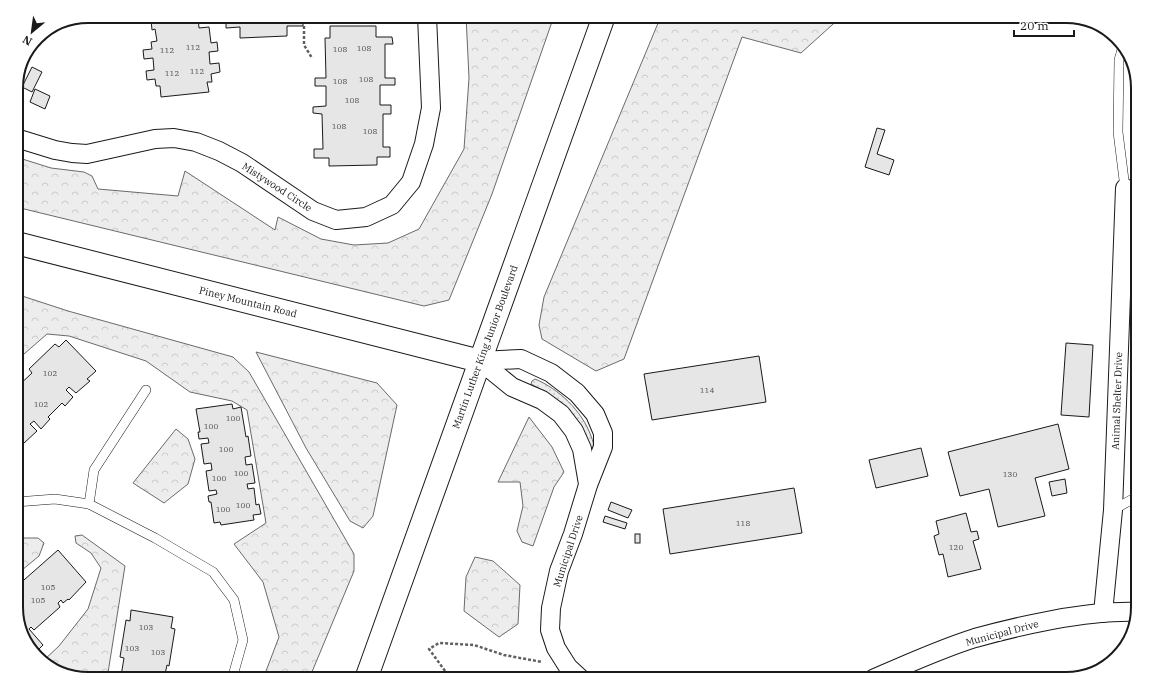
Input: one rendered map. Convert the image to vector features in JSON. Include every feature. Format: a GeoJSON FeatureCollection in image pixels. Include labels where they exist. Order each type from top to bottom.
{"type":"FeatureCollection","features":[{"type":"Feature","properties":{"kind":"main road","name":"Martin Luther King Junior Boulevard"},"geometry":{"type":"LineString","coordinates":[[369,672],[601,23]]}},
{"type":"Feature","properties":{"kind":"main road","name":"Piney Mountain Road"},"geometry":{"type":"LineString","coordinates":[[23,245],[480,361]]}},
{"type":"Feature","properties":{"kind":"street","name":"Mistywood Circle"},"geometry":{"type":"LineString","coordinates":[[23,140],[55,150],[87,154],[155,139],[174,138],[196,142],[220,151],[242,163],[313,211],[336,220],[366,217],[392,205],[411,182],[424,144],[431,108],[426,23]]}},
{"type":"Feature","properties":{"kind":"street","name":"Animal Shelter Drive"},"geometry":{"type":"LineString","coordinates":[[1103,613],[1113,510],[1125,188]]}},
{"type":"Feature","properties":{"kind":"street","name":"Municipal Drive"},"geometry":{"type":"LineString","coordinates":[[480,361],[521,359],[551,373],[577,393],[595,414],[603,433],[603,447],[588,485],[573,534],[559,570],[551,608],[550,630],[556,648],[573,672]]}},
{"type":"Feature","properties":{"kind":"street","name":"Municipal Drive"},"geometry":{"type":"LineString","coordinates":[[480,361],[512,387],[542,400],[561,414],[574,431],[582,449],[588,485]]}},
{"type":"Feature","properties":{"kind":"street","name":"Municipal Drive"},"geometry":{"type":"LineString","coordinates":[[890,672],[940,650],[976,638],[1027,625],[1071,616],[1130,612]]}},
{"type":"Feature","properties":{"kind":"lane"},"geometry":{"type":"LineString","coordinates":[[1121,54],[1119,60],[1118,132],[1125,188]]}},
{"type":"Feature","properties":{"kind":"lane"},"geometry":{"type":"LineString","coordinates":[[89,504],[94,470],[146,390]]}},
{"type":"Feature","properties":{"kind":"lane"},"geometry":{"type":"LineString","coordinates":[[23,501],[55,499],[89,504],[155,538],[213,572],[234,600],[244,640],[234,672]]}},
{"type":"Feature","properties":{"kind":"lane"},"geometry":{"type":"LineString","coordinates":[[1113,510],[1131,500]]}},
{"type":"Feature","properties":{"kind":"path"},"geometry":{"type":"LineString","coordinates":[[304,23],[304,45],[312,58]]}},
{"type":"Feature","properties":{"kind":"path"},"geometry":{"type":"LineString","coordinates":[[446,672],[430,650],[439,643],[474,645],[504,655],[570,672]]}},
{"type":"Feature","properties":{"kind":"green space"},"geometry":{"type":"Polygon","coordinates":[[[466,23],[552,23],[492,194],[449,300],[424,306],[23,209],[23,159],[51,168],[84,172],[92,176],[98,189],[178,196],[185,171],[275,230],[278,217],[321,239],[354,245],[388,243],[419,229],[464,149],[469,78],[466,23]]]}},
{"type":"Feature","properties":{"kind":"green space"},"geometry":{"type":"Polygon","coordinates":[[[658,23],[834,23],[801,53],[742,37],[624,359],[596,371],[542,339],[539,325],[544,297],[658,23]]]}},
{"type":"Feature","properties":{"kind":"green space"},"geometry":{"type":"Polygon","coordinates":[[[23,296],[68,311],[233,357],[249,372],[354,554],[354,571],[312,672],[266,672],[279,637],[263,582],[234,544],[266,523],[247,410],[232,401],[190,392],[146,361],[69,336],[47,334],[23,355],[23,296]]]}},
{"type":"Feature","properties":{"kind":"green space"},"geometry":{"type":"Polygon","coordinates":[[[256,352],[377,383],[397,405],[373,516],[363,528],[350,521],[306,448],[256,352]]]}},
{"type":"Feature","properties":{"kind":"green space"},"geometry":{"type":"Polygon","coordinates":[[[535,379],[544,383],[561,395],[576,410],[587,427],[593,441],[593,448],[590,449],[549,394],[531,384],[535,379]]]}},
{"type":"Feature","properties":{"kind":"green space"},"geometry":{"type":"Polygon","coordinates":[[[529,417],[552,447],[564,472],[554,487],[533,546],[522,542],[517,531],[523,506],[520,482],[498,482],[529,417]]]}},
{"type":"Feature","properties":{"kind":"green space"},"geometry":{"type":"Polygon","coordinates":[[[176,429],[188,439],[195,459],[188,484],[164,503],[133,483],[176,429]]]}},
{"type":"Feature","properties":{"kind":"green space"},"geometry":{"type":"Polygon","coordinates":[[[82,535],[125,566],[108,672],[71,670],[47,658],[59,646],[88,609],[101,568],[91,553],[76,543],[75,536],[82,535]]]}},
{"type":"Feature","properties":{"kind":"green space"},"geometry":{"type":"Polygon","coordinates":[[[23,538],[38,538],[44,543],[39,556],[23,569],[23,538]]]}},
{"type":"Feature","properties":{"kind":"green space"},"geometry":{"type":"Polygon","coordinates":[[[475,557],[493,561],[520,585],[518,624],[499,637],[464,611],[466,577],[475,557]]]}},
{"type":"Feature","properties":{"kind":"building"},"geometry":{"type":"Polygon","coordinates":[[[151,23],[199,23],[199,28],[209,27],[211,43],[217,42],[218,51],[209,52],[210,64],[219,63],[220,72],[211,74],[212,82],[207,82],[209,92],[161,97],[160,86],[156,86],[155,79],[147,80],[146,71],[154,70],[153,58],[144,59],[143,50],[152,49],[151,42],[157,41],[155,29],[152,30],[151,23]]]}},
{"type":"Feature","properties":{"kind":"building"},"geometry":{"type":"Polygon","coordinates":[[[226,23],[303,23],[303,26],[287,26],[287,36],[240,38],[240,27],[226,28],[226,23]]]}},
{"type":"Feature","properties":{"kind":"building"},"geometry":{"type":"Polygon","coordinates":[[[330,26],[376,26],[376,37],[392,37],[393,44],[385,44],[385,78],[395,78],[395,85],[380,85],[380,105],[391,105],[391,114],[383,114],[383,147],[390,147],[390,157],[377,157],[377,165],[329,166],[329,158],[314,158],[314,149],[323,149],[322,114],[313,113],[313,107],[326,106],[326,86],[315,86],[315,78],[326,78],[325,38],[330,38],[330,26]]]}},
{"type":"Feature","properties":{"kind":"building"},"geometry":{"type":"Polygon","coordinates":[[[32,67],[42,72],[32,92],[23,88],[32,67]]]}},
{"type":"Feature","properties":{"kind":"building"},"geometry":{"type":"Polygon","coordinates":[[[35,89],[50,96],[45,109],[30,102],[35,89]]]}},
{"type":"Feature","properties":{"kind":"building"},"geometry":{"type":"Polygon","coordinates":[[[877,128],[885,130],[877,154],[894,160],[889,175],[865,167],[877,128]]]}},
{"type":"Feature","properties":{"kind":"building"},"geometry":{"type":"Polygon","coordinates":[[[66,340],[96,371],[87,379],[90,381],[76,393],[69,387],[66,390],[73,397],[65,406],[62,403],[48,417],[50,419],[41,429],[34,421],[30,424],[37,431],[23,444],[23,381],[32,373],[29,369],[55,344],[59,347],[66,340]]]}},
{"type":"Feature","properties":{"kind":"building"},"geometry":{"type":"Polygon","coordinates":[[[1066,343],[1093,345],[1089,417],[1061,415],[1066,343]]]}},
{"type":"Feature","properties":{"kind":"building"},"geometry":{"type":"Polygon","coordinates":[[[759,356],[766,402],[652,420],[644,374],[759,356]]]}},
{"type":"Feature","properties":{"kind":"building"},"geometry":{"type":"Polygon","coordinates":[[[232,404],[233,409],[241,407],[251,456],[245,457],[246,465],[252,464],[255,483],[247,484],[248,489],[254,488],[256,505],[259,504],[261,514],[253,515],[254,520],[221,525],[220,522],[214,523],[211,502],[209,502],[208,496],[217,494],[216,490],[209,491],[206,471],[212,470],[211,463],[204,464],[201,444],[209,443],[208,438],[199,439],[198,432],[200,432],[196,409],[232,404]]]}},
{"type":"Feature","properties":{"kind":"building"},"geometry":{"type":"Polygon","coordinates":[[[1058,424],[1069,469],[1035,478],[1045,516],[998,527],[989,489],[960,496],[948,452],[1058,424]]]}},
{"type":"Feature","properties":{"kind":"building"},"geometry":{"type":"Polygon","coordinates":[[[921,448],[928,476],[876,488],[869,460],[921,448]]]}},
{"type":"Feature","properties":{"kind":"building"},"geometry":{"type":"Polygon","coordinates":[[[1065,479],[1067,493],[1052,496],[1049,482],[1065,479]]]}},
{"type":"Feature","properties":{"kind":"building"},"geometry":{"type":"Polygon","coordinates":[[[794,488],[802,533],[670,554],[663,509],[794,488]]]}},
{"type":"Feature","properties":{"kind":"building"},"geometry":{"type":"Polygon","coordinates":[[[611,502],[632,510],[628,518],[608,510],[611,502]]]}},
{"type":"Feature","properties":{"kind":"building"},"geometry":{"type":"Polygon","coordinates":[[[966,513],[971,532],[977,531],[979,539],[973,541],[981,569],[948,577],[943,554],[939,555],[934,536],[939,534],[936,521],[966,513]]]}},
{"type":"Feature","properties":{"kind":"building"},"geometry":{"type":"Polygon","coordinates":[[[605,516],[627,523],[625,529],[603,522],[605,516]]]}},
{"type":"Feature","properties":{"kind":"building"},"geometry":{"type":"Polygon","coordinates":[[[635,534],[640,534],[640,543],[635,543],[635,534]]]}},
{"type":"Feature","properties":{"kind":"building"},"geometry":{"type":"Polygon","coordinates":[[[58,550],[86,582],[69,600],[68,599],[63,603],[61,600],[58,603],[60,607],[34,630],[31,627],[29,629],[43,645],[38,650],[26,628],[24,620],[23,581],[58,550]]]}},
{"type":"Feature","properties":{"kind":"building"},"geometry":{"type":"Polygon","coordinates":[[[131,610],[173,617],[171,628],[175,629],[169,666],[167,665],[166,672],[122,672],[124,658],[120,657],[126,620],[130,621],[131,610]]]}}]}
